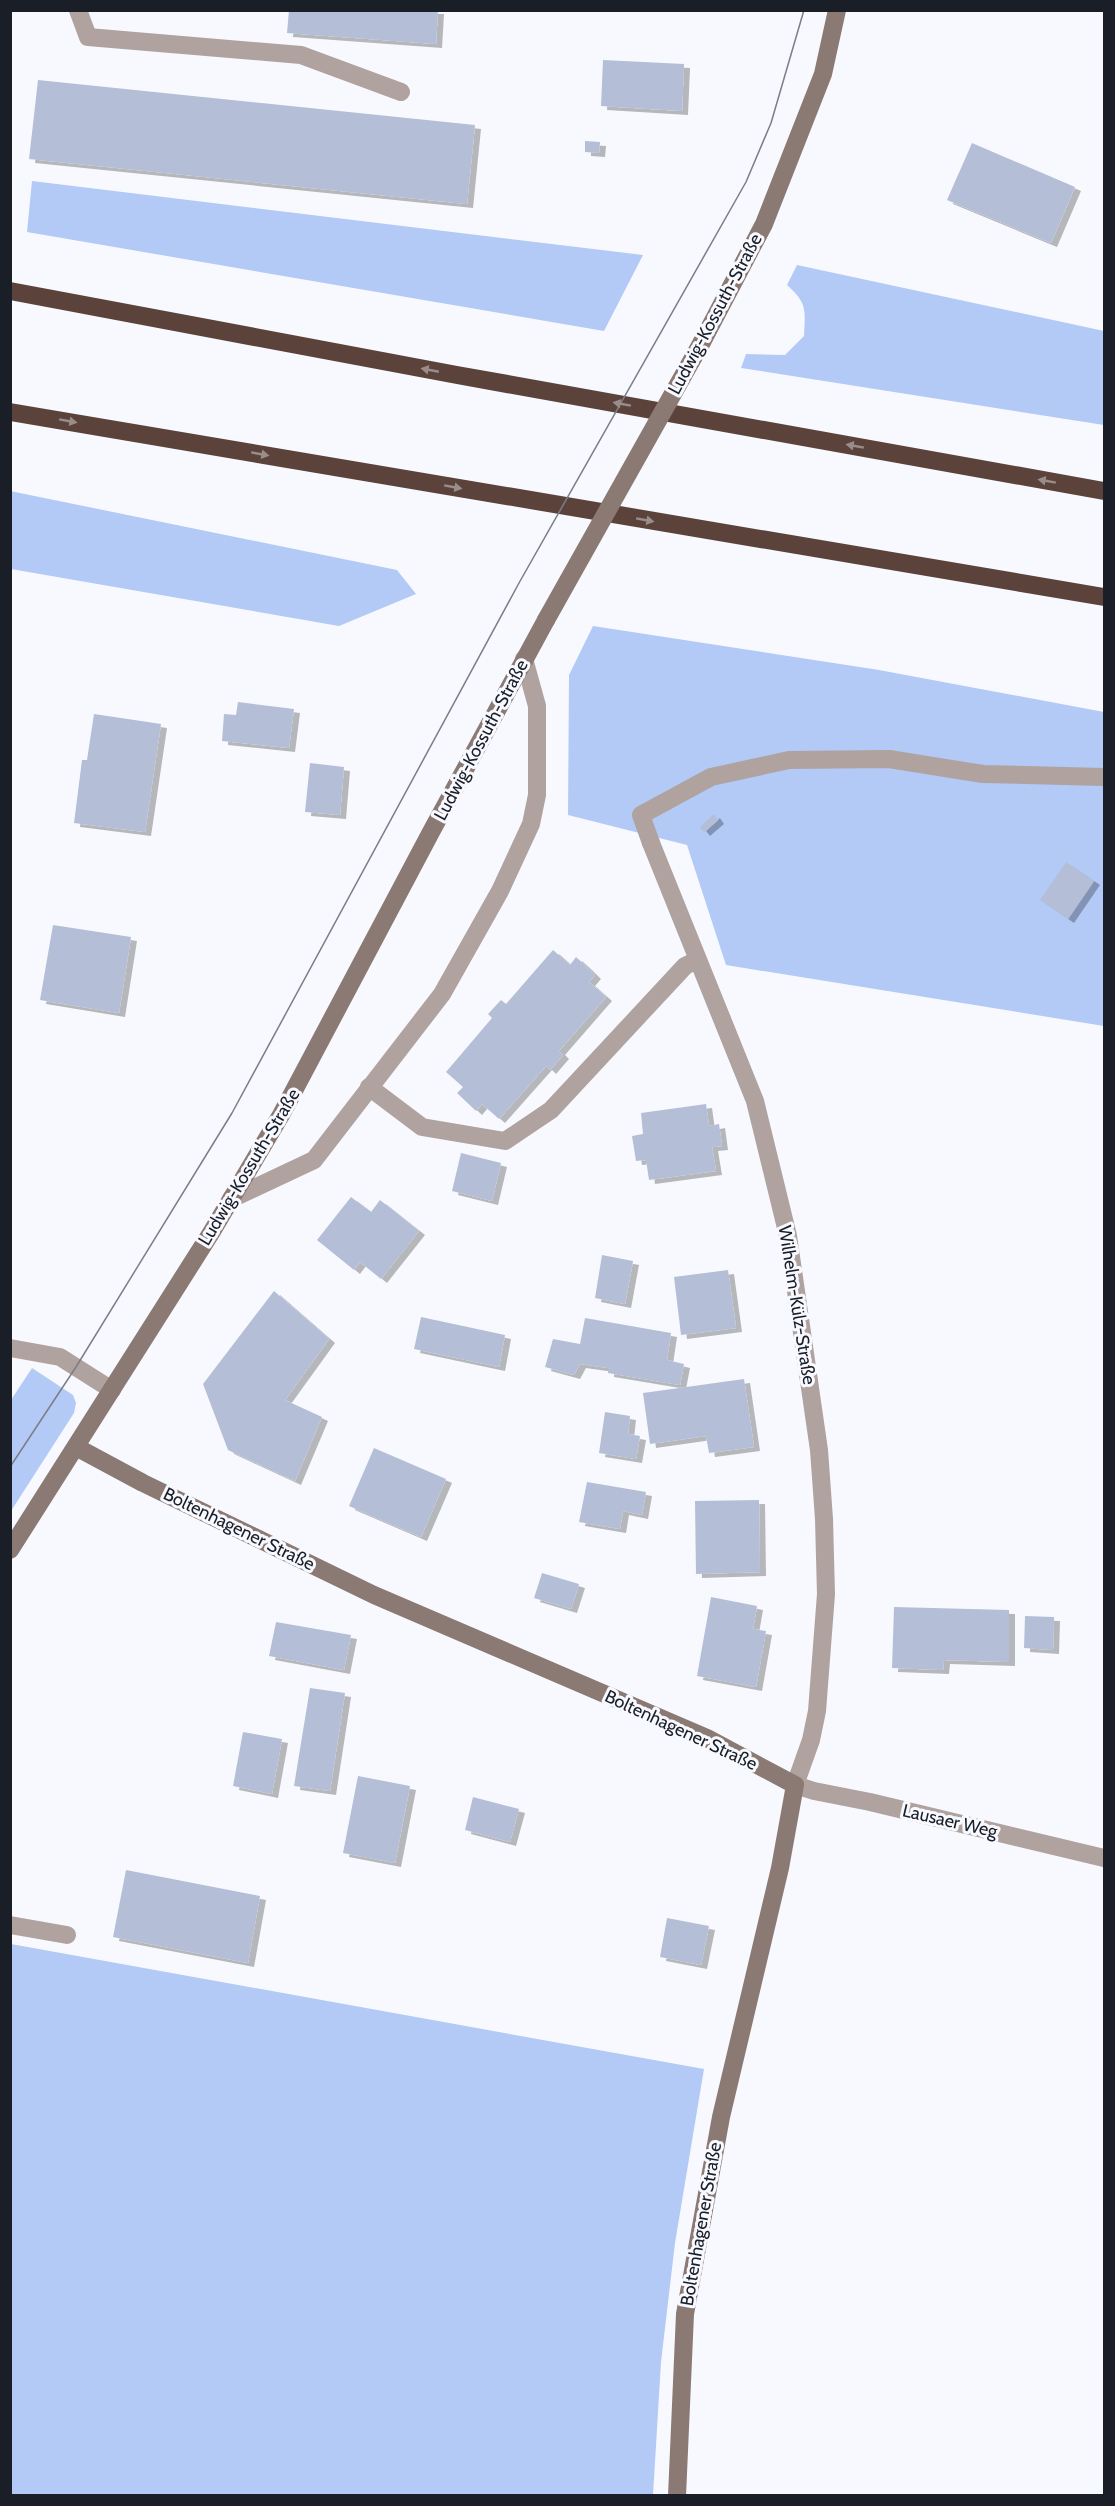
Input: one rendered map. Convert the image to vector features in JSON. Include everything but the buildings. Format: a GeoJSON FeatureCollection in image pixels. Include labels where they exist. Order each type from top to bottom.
{"type":"FeatureCollection","features":[{"type":"Feature","properties":{"kind":"highway"},"geometry":{"type":"LineString","coordinates":[[10,291],[458,375],[1104,491]]}},
{"type":"Feature","properties":{"kind":"highway"},"geometry":{"type":"LineString","coordinates":[[10,412],[1104,597]]}},
{"type":"Feature","properties":{"kind":"street"},"geometry":{"type":"LineString","coordinates":[[78,10],[88,37],[301,55],[401,92]]}},
{"type":"Feature","properties":{"kind":"street","name":"Ludwig-Kossuth-Straße"},"geometry":{"type":"LineString","coordinates":[[10,1550],[231,1199],[281,1115],[546,620],[702,342],[764,224],[823,74],[837,10]]}},
{"type":"Feature","properties":{"kind":"street"},"geometry":{"type":"LineString","coordinates":[[231,1199],[314,1160],[442,994],[500,891],[531,824],[537,795],[537,706],[525,659]]}},
{"type":"Feature","properties":{"kind":"street","name":"Wilhelm-Külz-Straße"},"geometry":{"type":"LineString","coordinates":[[795,1785],[811,1740],[818,1711],[825,1606],[824,1519],[819,1450],[788,1236],[758,1113],[641,815],[711,777],[789,760],[889,759],[983,774],[1104,777]]}},
{"type":"Feature","properties":{"kind":"street"},"geometry":{"type":"LineString","coordinates":[[369,1087],[422,1127],[505,1141],[550,1110],[685,966],[697,960]]}},
{"type":"Feature","properties":{"kind":"street"},"geometry":{"type":"LineString","coordinates":[[10,1348],[60,1357],[112,1390]]}},
{"type":"Feature","properties":{"kind":"street","name":"Boltenhagener Straße"},"geometry":{"type":"LineString","coordinates":[[76,1446],[143,1483],[374,1595],[707,1738],[795,1785],[780,1868],[721,2117],[685,2314],[677,2496]]}},
{"type":"Feature","properties":{"kind":"street","name":"Lausaer Weg"},"geometry":{"type":"LineString","coordinates":[[795,1785],[1104,1858]]}},
{"type":"Feature","properties":{"kind":"street"},"geometry":{"type":"LineString","coordinates":[[10,1925],[67,1935]]}},
{"type":"Feature","properties":{"kind":"shaded area"},"geometry":{"type":"Polygon","coordinates":[[[32,181],[643,255],[604,331],[27,232],[32,181]]]}},
{"type":"Feature","properties":{"kind":"shaded area"},"geometry":{"type":"Polygon","coordinates":[[[797,265],[1104,331],[1104,425],[741,368],[746,354],[785,355],[804,336],[804,308],[799,297],[787,285],[797,265]]]}},
{"type":"Feature","properties":{"kind":"shaded area"},"geometry":{"type":"Polygon","coordinates":[[[10,491],[397,570],[416,594],[339,626],[11,569],[10,491]]]}},
{"type":"Feature","properties":{"kind":"shaded area"},"geometry":{"type":"Polygon","coordinates":[[[593,626],[879,670],[1104,712],[1104,1026],[726,965],[687,845],[568,815],[569,675],[593,626]]]}},
{"type":"Feature","properties":{"kind":"shaded area"},"geometry":{"type":"Polygon","coordinates":[[[32,1368],[73,1395],[76,1403],[74,1413],[11,1511],[11,1400],[32,1368]]]}},
{"type":"Feature","properties":{"kind":"shaded area"},"geometry":{"type":"Polygon","coordinates":[[[11,1944],[704,2069],[675,2243],[661,2362],[653,2495],[11,2495],[11,1944]]]}},
{"type":"Feature","properties":{"kind":"tram line"},"geometry":{"type":"LineString","coordinates":[[10,1467],[76,1367],[232,1113],[519,583],[746,182],[771,123],[804,10]]}}]}
